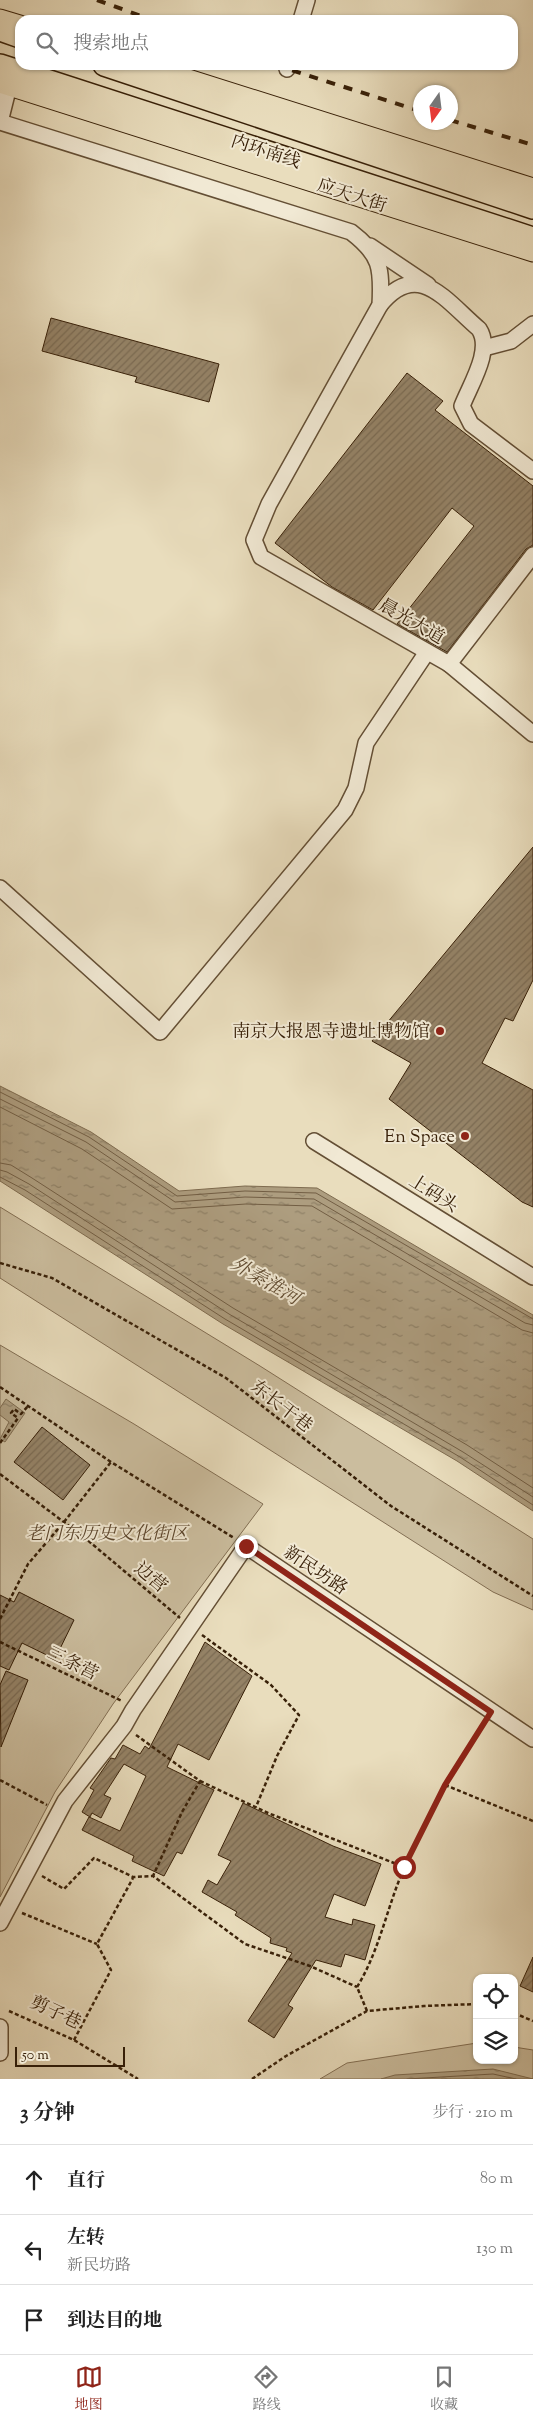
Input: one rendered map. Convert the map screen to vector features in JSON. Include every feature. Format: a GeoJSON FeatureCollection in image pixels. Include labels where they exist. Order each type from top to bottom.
{"type":"FeatureCollection","features":[{"type":"Feature","properties":{"kind":"highway"},"geometry":{"type":"LineString","coordinates":[[0,30],[15,35]]}},
{"type":"Feature","properties":{"kind":"highway","name":"内环南线"},"geometry":{"type":"LineString","coordinates":[[0,65],[15,70]]}},
{"type":"Feature","properties":{"kind":"highway","name":"内环南线"},"geometry":{"type":"LineString","coordinates":[[15,70],[533,238]]}},
{"type":"Feature","properties":{"kind":"highway","name":"内环南线"},"geometry":{"type":"LineString","coordinates":[[119,70],[533,208]]}},
{"type":"Feature","properties":{"kind":"main road"},"geometry":{"type":"LineString","coordinates":[[0,19],[15,24]]}},
{"type":"Feature","properties":{"kind":"main road"},"geometry":{"type":"LineString","coordinates":[[160,70],[533,188]]}},
{"type":"Feature","properties":{"kind":"main road","name":"应天大街"},"geometry":{"type":"LineString","coordinates":[[4,84],[533,252]]}},
{"type":"Feature","properties":{"kind":"street"},"geometry":{"type":"LineString","coordinates":[[302,15],[307,0]]}},
{"type":"Feature","properties":{"kind":"street"},"geometry":{"type":"LineString","coordinates":[[4,84],[0,122],[351,232],[429,286],[479,329],[484,336],[484,348],[462,406],[471,424],[533,471]]}},
{"type":"Feature","properties":{"kind":"street"},"geometry":{"type":"LineString","coordinates":[[369,245],[382,277],[380,305]]}},
{"type":"Feature","properties":{"kind":"street"},"geometry":{"type":"LineString","coordinates":[[380,305],[391,292],[415,283],[429,286]]}},
{"type":"Feature","properties":{"kind":"street","name":"晨光大道"},"geometry":{"type":"LineString","coordinates":[[380,305],[269,504],[254,540],[261,557],[449,664],[533,734]]}},
{"type":"Feature","properties":{"kind":"street"},"geometry":{"type":"LineString","coordinates":[[484,348],[511,341],[533,324]]}},
{"type":"Feature","properties":{"kind":"street"},"geometry":{"type":"LineString","coordinates":[[449,664],[533,555]]}},
{"type":"Feature","properties":{"kind":"street"},"geometry":{"type":"LineString","coordinates":[[0,888],[160,1032],[345,810],[356,788],[366,743],[427,652]]}},
{"type":"Feature","properties":{"kind":"street","name":"上码头"},"geometry":{"type":"LineString","coordinates":[[314,1141],[533,1277]]}},
{"type":"Feature","properties":{"kind":"street"},"geometry":{"type":"LineString","coordinates":[[0,1923],[65,1801],[124,1726],[133,1710],[246,1546]]}},
{"type":"Feature","properties":{"kind":"street","name":"新民坊路"},"geometry":{"type":"LineString","coordinates":[[246,1546],[533,1739]]}},
{"type":"Feature","properties":{"kind":"street"},"geometry":{"type":"LineString","coordinates":[[0,2027],[0,2053]]}},
{"type":"Feature","properties":{"kind":"path","name":"东长干巷"},"geometry":{"type":"LineString","coordinates":[[0,1262],[52,1278],[226,1378],[391,1506],[533,1596]]}},
{"type":"Feature","properties":{"kind":"path"},"geometry":{"type":"LineString","coordinates":[[0,1387],[111,1462],[246,1546]]}},
{"type":"Feature","properties":{"kind":"path"},"geometry":{"type":"LineString","coordinates":[[0,1443],[18,1418],[11,1413],[14,1408],[21,1414],[28,1406]]}},
{"type":"Feature","properties":{"kind":"path"},"geometry":{"type":"LineString","coordinates":[[0,1619],[28,1564],[111,1462]]}},
{"type":"Feature","properties":{"kind":"path","name":"边营"},"geometry":{"type":"LineString","coordinates":[[0,1474],[64,1522],[190,1627],[271,1685],[299,1715],[277,1756],[256,1807]]}},
{"type":"Feature","properties":{"kind":"path","name":"三条营"},"geometry":{"type":"LineString","coordinates":[[0,1642],[124,1702],[133,1710]]}},
{"type":"Feature","properties":{"kind":"path"},"geometry":{"type":"LineString","coordinates":[[357,1987],[370,1967],[404,1867],[445,1785],[491,1712]]}},
{"type":"Feature","properties":{"kind":"path"},"geometry":{"type":"LineString","coordinates":[[124,1726],[200,1781],[256,1807],[404,1867]]}},
{"type":"Feature","properties":{"kind":"path"},"geometry":{"type":"LineString","coordinates":[[0,1780],[48,1805]]}},
{"type":"Feature","properties":{"kind":"path"},"geometry":{"type":"LineString","coordinates":[[152,1876],[182,1812],[200,1781]]}},
{"type":"Feature","properties":{"kind":"path"},"geometry":{"type":"LineString","coordinates":[[445,1785],[533,1821]]}},
{"type":"Feature","properties":{"kind":"path"},"geometry":{"type":"LineString","coordinates":[[28,1868],[64,1889],[94,1858],[133,1877],[152,1876],[246,1944],[310,1966],[357,1987],[367,2012]]}},
{"type":"Feature","properties":{"kind":"path"},"geometry":{"type":"LineString","coordinates":[[97,1944],[133,1877]]}},
{"type":"Feature","properties":{"kind":"path"},"geometry":{"type":"LineString","coordinates":[[7,1907],[97,1944],[111,1970],[74,2040]]}},
{"type":"Feature","properties":{"kind":"path"},"geometry":{"type":"LineString","coordinates":[[252,2079],[286,2056],[367,2012],[424,2006],[473,2004]]}},
{"type":"Feature","properties":{"kind":"path","name":"剪子巷"},"geometry":{"type":"LineString","coordinates":[[10,2011],[74,2040],[138,2079]]}},
{"type":"Feature","properties":{"kind":"path"},"geometry":{"type":"LineString","coordinates":[[518,2014],[533,2020]]}},
{"type":"Feature","properties":{"kind":"green space"},"geometry":{"type":"Polygon","coordinates":[[[0,1207],[260,1366],[533,1539],[533,1610],[493,1592],[0,1278],[0,1207]]]}},
{"type":"Feature","properties":{"kind":"green space","name":"老门东历史文化街区"},"geometry":{"type":"Polygon","coordinates":[[[0,1345],[134,1424],[263,1504],[113,1704],[55,1792],[0,1897],[0,1345]]]}},
{"type":"Feature","properties":{"kind":"green space"},"geometry":{"type":"Polygon","coordinates":[[[473,2044],[473,2064],[518,2064],[518,2048],[533,2050],[533,2079],[320,2079],[347,2063],[473,2044]]]}},
{"type":"Feature","properties":{"kind":"water","name":"外秦淮河"},"geometry":{"type":"Polygon","coordinates":[[[0,1086],[91,1132],[179,1191],[245,1186],[317,1188],[533,1315],[533,1511],[457,1461],[223,1324],[0,1181],[0,1086]]]}},
{"type":"Feature","properties":{"kind":"water"},"geometry":{"type":"Polygon","coordinates":[[[6,1399],[25,1413],[5,1442],[0,1439],[9,1422],[0,1415],[0,1408],[6,1399]]]}},
{"type":"Feature","properties":{"kind":"water"},"geometry":{"type":"Polygon","coordinates":[[[493,2069],[533,2079],[381,2079],[395,2075],[493,2069]]]}},
{"type":"Feature","properties":{"kind":"building"},"geometry":{"type":"Polygon","coordinates":[[[51,318],[219,364],[209,402],[135,382],[137,377],[42,351],[51,318]]]}},
{"type":"Feature","properties":{"kind":"building"},"geometry":{"type":"Polygon","coordinates":[[[407,373],[443,401],[435,410],[533,486],[533,545],[526,549],[447,652],[397,624],[474,526],[452,508],[373,610],[332,587],[275,543],[407,373]]]}},
{"type":"Feature","properties":{"kind":"building","name":"南京大报恩寺遗址博物馆"},"geometry":{"type":"Polygon","coordinates":[[[533,847],[533,980],[513,1021],[505,1018],[482,1063],[533,1090],[533,1207],[522,1202],[389,1099],[411,1063],[372,1041],[533,847]]]}},
{"type":"Feature","properties":{"kind":"building"},"geometry":{"type":"Polygon","coordinates":[[[42,1427],[90,1465],[63,1500],[14,1462],[42,1427]]]}},
{"type":"Feature","properties":{"kind":"building"},"geometry":{"type":"Polygon","coordinates":[[[19,1592],[74,1620],[55,1659],[22,1643],[9,1670],[0,1666],[0,1595],[14,1602],[19,1592]]]}},
{"type":"Feature","properties":{"kind":"building"},"geometry":{"type":"Polygon","coordinates":[[[205,1642],[252,1676],[209,1760],[178,1744],[167,1767],[214,1790],[182,1854],[177,1852],[164,1876],[132,1861],[134,1856],[82,1830],[89,1817],[120,1831],[146,1776],[124,1764],[104,1795],[111,1798],[101,1818],[92,1813],[90,1817],[82,1812],[94,1790],[90,1788],[111,1758],[115,1759],[123,1745],[140,1754],[145,1746],[149,1749],[205,1642]]]}},
{"type":"Feature","properties":{"kind":"building"},"geometry":{"type":"Polygon","coordinates":[[[6,1671],[28,1680],[1,1747],[0,1685],[6,1671]]]}},
{"type":"Feature","properties":{"kind":"building"},"geometry":{"type":"Polygon","coordinates":[[[243,1803],[333,1846],[381,1864],[365,1906],[334,1894],[325,1917],[352,1925],[353,1919],[375,1925],[365,1960],[345,1954],[341,1967],[316,1960],[288,2005],[293,2008],[274,2038],[248,2021],[292,1953],[286,1951],[287,1948],[270,1943],[271,1938],[235,1915],[237,1912],[202,1892],[208,1880],[217,1885],[231,1861],[218,1855],[243,1803]]]}},
{"type":"Feature","properties":{"kind":"building"},"geometry":{"type":"Polygon","coordinates":[[[533,1957],[533,1992],[520,1986],[533,1957]]]}},
{"type":"Feature","properties":{"kind":"railway"},"geometry":{"type":"LineString","coordinates":[[97,0],[138,15]]}},
{"type":"Feature","properties":{"kind":"railway"},"geometry":{"type":"LineString","coordinates":[[291,70],[413,109]]}},
{"type":"Feature","properties":{"kind":"railway"},"geometry":{"type":"LineString","coordinates":[[458,122],[533,145]]}},
{"type":"Feature","properties":{"kind":"place","name":"南京大报恩寺遗址博物馆"},"geometry":{"type":"Point","coordinates":[440,1031]}},
{"type":"Feature","properties":{"kind":"place","name":"En Space"},"geometry":{"type":"Point","coordinates":[465,1136]}},
{"type":"Feature","properties":{"kind":"route"},"geometry":{"type":"LineString","coordinates":[[246,1546],[491,1712],[445,1785],[404,1867]]}}]}
